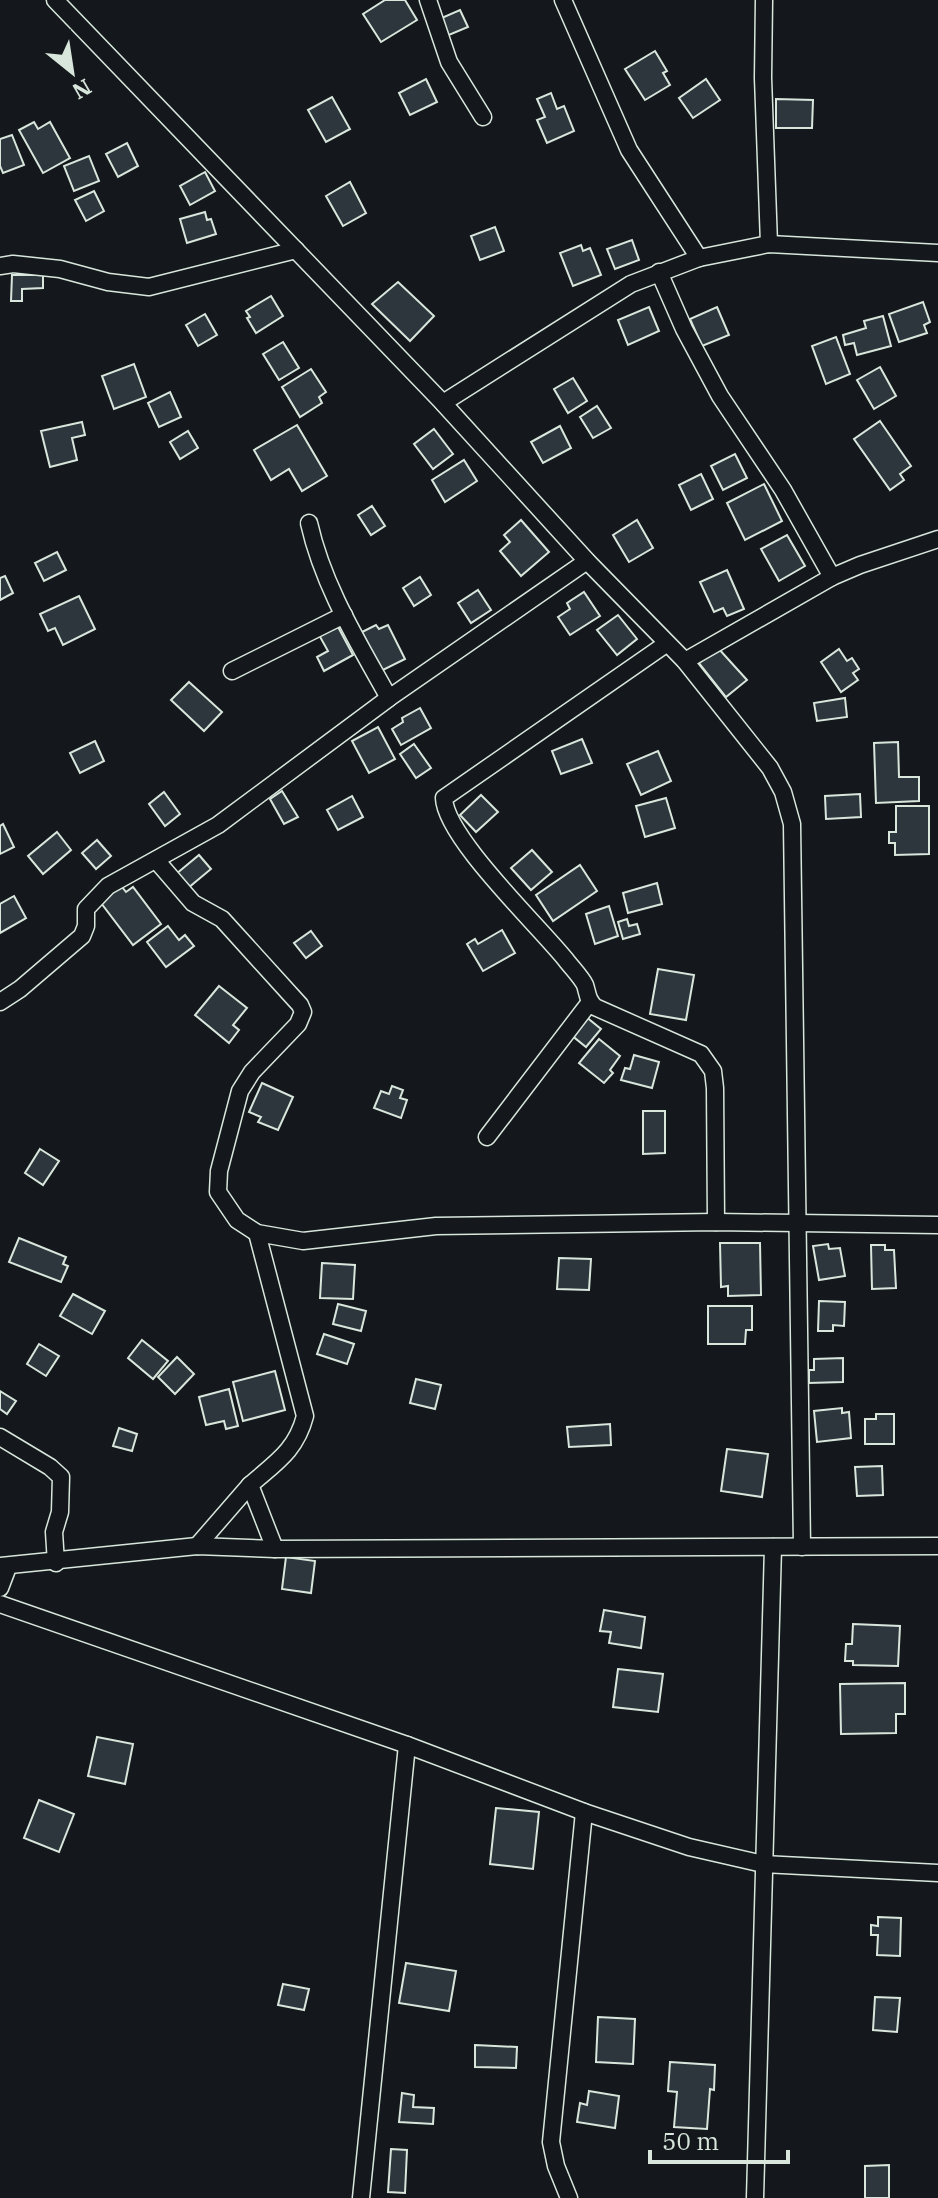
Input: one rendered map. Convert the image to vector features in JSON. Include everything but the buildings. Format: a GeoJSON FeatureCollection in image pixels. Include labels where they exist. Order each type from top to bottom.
{"type":"FeatureCollection","features":[{"type":"Feature","properties":{"kind":"street"},"geometry":{"type":"LineString","coordinates":[[55,0],[443,403],[587,561],[685,661],[770,768],[783,792],[792,824],[802,1547]]}},
{"type":"Feature","properties":{"kind":"street"},"geometry":{"type":"LineString","coordinates":[[428,0],[449,62],[483,117]]}},
{"type":"Feature","properties":{"kind":"street"},"geometry":{"type":"LineString","coordinates":[[563,0],[629,150],[699,258]]}},
{"type":"Feature","properties":{"kind":"street"},"geometry":{"type":"LineString","coordinates":[[764,0],[763,78],[769,244]]}},
{"type":"Feature","properties":{"kind":"street"},"geometry":{"type":"LineString","coordinates":[[443,403],[631,284],[699,258],[769,244],[938,253]]}},
{"type":"Feature","properties":{"kind":"street"},"geometry":{"type":"LineString","coordinates":[[0,266],[13,264],[60,269],[108,282],[149,287],[296,250]]}},
{"type":"Feature","properties":{"kind":"street"},"geometry":{"type":"LineString","coordinates":[[659,272],[684,329],[720,396],[783,490],[832,577]]}},
{"type":"Feature","properties":{"kind":"street"},"geometry":{"type":"LineString","coordinates":[[309,523],[314,546],[344,615],[389,698]]}},
{"type":"Feature","properties":{"kind":"street"},"geometry":{"type":"LineString","coordinates":[[685,661],[832,577],[938,539]]}},
{"type":"Feature","properties":{"kind":"street"},"geometry":{"type":"LineString","coordinates":[[0,1002],[20,989],[82,936],[86,926],[86,909],[108,886],[218,825],[389,698],[587,561]]}},
{"type":"Feature","properties":{"kind":"street"},"geometry":{"type":"LineString","coordinates":[[232,671],[344,615]]}},
{"type":"Feature","properties":{"kind":"street"},"geometry":{"type":"LineString","coordinates":[[666,644],[444,798],[444,807],[472,852],[556,947],[585,985],[590,1002],[595,1007],[701,1054],[709,1062],[715,1088],[716,1222]]}},
{"type":"Feature","properties":{"kind":"street"},"geometry":{"type":"LineString","coordinates":[[156,860],[193,903],[222,919],[303,1012],[298,1024],[252,1072],[240,1091],[219,1171],[218,1192],[237,1220],[257,1233],[303,1241],[436,1226],[716,1222],[938,1225]]}},
{"type":"Feature","properties":{"kind":"street"},"geometry":{"type":"LineString","coordinates":[[487,1137],[590,1002]]}},
{"type":"Feature","properties":{"kind":"street"},"geometry":{"type":"LineString","coordinates":[[197,1546],[250,1485],[300,1437],[305,1416],[257,1233]]}},
{"type":"Feature","properties":{"kind":"street"},"geometry":{"type":"LineString","coordinates":[[0,1437],[61,1477],[60,1512],[54,1532],[56,1563]]}},
{"type":"Feature","properties":{"kind":"street"},"geometry":{"type":"LineString","coordinates":[[250,1485],[275,1549]]}},
{"type":"Feature","properties":{"kind":"street"},"geometry":{"type":"LineString","coordinates":[[0,1588],[4,1567],[197,1546],[275,1549],[938,1546]]}},
{"type":"Feature","properties":{"kind":"street"},"geometry":{"type":"LineString","coordinates":[[755,2198],[773,1547]]}},
{"type":"Feature","properties":{"kind":"street"},"geometry":{"type":"LineString","coordinates":[[0,1604],[689,1847],[763,1864],[938,1873]]}},
{"type":"Feature","properties":{"kind":"street"},"geometry":{"type":"LineString","coordinates":[[361,2198],[407,1745]]}},
{"type":"Feature","properties":{"kind":"street"},"geometry":{"type":"LineString","coordinates":[[569,2198],[556,2166],[551,2142],[584,1812]]}}]}
